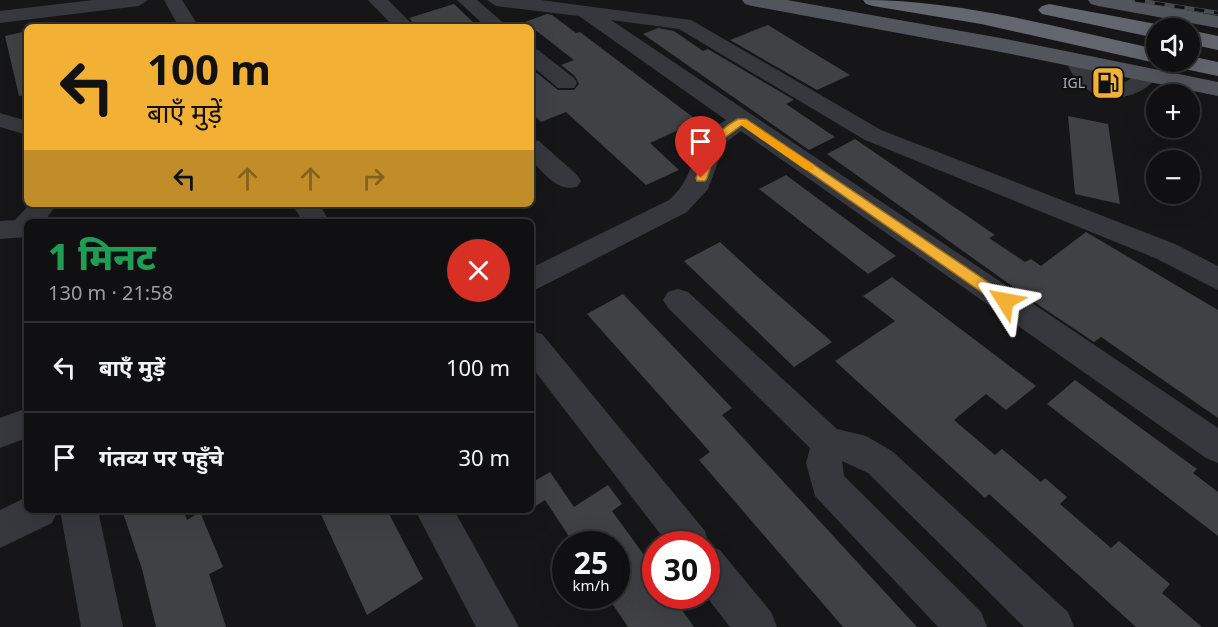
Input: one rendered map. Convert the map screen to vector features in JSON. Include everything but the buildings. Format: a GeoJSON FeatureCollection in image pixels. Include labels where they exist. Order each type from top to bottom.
{"type":"FeatureCollection","features":[{"type":"Feature","properties":{"kind":"highway"},"geometry":{"type":"LineString","coordinates":[[873,0],[981,18],[1146,63]]}},
{"type":"Feature","properties":{"kind":"highway"},"geometry":{"type":"LineString","coordinates":[[1031,7],[1146,29]]}},
{"type":"Feature","properties":{"kind":"highway"},"geometry":{"type":"LineString","coordinates":[[1200,39],[1218,43]]}},
{"type":"Feature","properties":{"kind":"highway"},"geometry":{"type":"LineString","coordinates":[[1200,65],[1218,69]]}},
{"type":"Feature","properties":{"kind":"main road"},"geometry":{"type":"LineString","coordinates":[[752,0],[1075,60],[1146,65]]}},
{"type":"Feature","properties":{"kind":"main road"},"geometry":{"type":"LineString","coordinates":[[1098,0],[1218,22]]}},
{"type":"Feature","properties":{"kind":"main road"},"geometry":{"type":"LineString","coordinates":[[1171,72],[1218,89]]}},
{"type":"Feature","properties":{"kind":"street"},"geometry":{"type":"LineString","coordinates":[[0,17],[139,0]]}},
{"type":"Feature","properties":{"kind":"street"},"geometry":{"type":"LineString","coordinates":[[173,0],[187,24]]}},
{"type":"Feature","properties":{"kind":"street"},"geometry":{"type":"LineString","coordinates":[[376,0],[402,24]]}},
{"type":"Feature","properties":{"kind":"street"},"geometry":{"type":"LineString","coordinates":[[466,0],[494,24]]}},
{"type":"Feature","properties":{"kind":"street"},"geometry":{"type":"LineString","coordinates":[[496,0],[684,24],[873,135],[1165,251],[1218,279]]}},
{"type":"Feature","properties":{"kind":"street"},"geometry":{"type":"LineString","coordinates":[[582,10],[1218,447]]}},
{"type":"Feature","properties":{"kind":"street"},"geometry":{"type":"LineString","coordinates":[[534,56],[566,83]]}},
{"type":"Feature","properties":{"kind":"street"},"geometry":{"type":"LineString","coordinates":[[0,120],[24,127]]}},
{"type":"Feature","properties":{"kind":"street"},"geometry":{"type":"LineString","coordinates":[[534,279],[678,206],[690,197],[698,189],[714,141],[723,132],[742,121]]}},
{"type":"Feature","properties":{"kind":"street"},"geometry":{"type":"LineString","coordinates":[[534,149],[568,181]]}},
{"type":"Feature","properties":{"kind":"street"},"geometry":{"type":"LineString","coordinates":[[31,219],[41,207]]}},
{"type":"Feature","properties":{"kind":"street"},"geometry":{"type":"LineString","coordinates":[[678,300],[828,443],[854,447],[880,462],[1053,627]]}},
{"type":"Feature","properties":{"kind":"street"},"geometry":{"type":"LineString","coordinates":[[534,347],[681,531]]}},
{"type":"Feature","properties":{"kind":"street"},"geometry":{"type":"LineString","coordinates":[[0,434],[24,424]]}},
{"type":"Feature","properties":{"kind":"street"},"geometry":{"type":"LineString","coordinates":[[828,443],[824,463],[828,484],[966,627]]}},
{"type":"Feature","properties":{"kind":"street"},"geometry":{"type":"LineString","coordinates":[[0,530],[33,513]]}},
{"type":"Feature","properties":{"kind":"street"},"geometry":{"type":"LineString","coordinates":[[80,513],[102,627]]}},
{"type":"Feature","properties":{"kind":"street"},"geometry":{"type":"LineString","coordinates":[[436,513],[498,627]]}},
{"type":"Feature","properties":{"kind":"street"},"geometry":{"type":"LineString","coordinates":[[720,582],[756,627]]}},
{"type":"Feature","properties":{"kind":"railway"},"geometry":{"type":"LineString","coordinates":[[1135,0],[1218,13]]}},
{"type":"Feature","properties":{"kind":"slow traffic"},"geometry":{"type":"LineString","coordinates":[[745,123],[810,167]]}},
{"type":"Feature","properties":{"kind":"place","name":"IGL"},"geometry":{"type":"Point","coordinates":[1108,83]}},
{"type":"Feature","properties":{"kind":"route"},"geometry":{"type":"LineString","coordinates":[[701,178],[714,141],[723,132],[742,121],[1005,301]]}}]}
